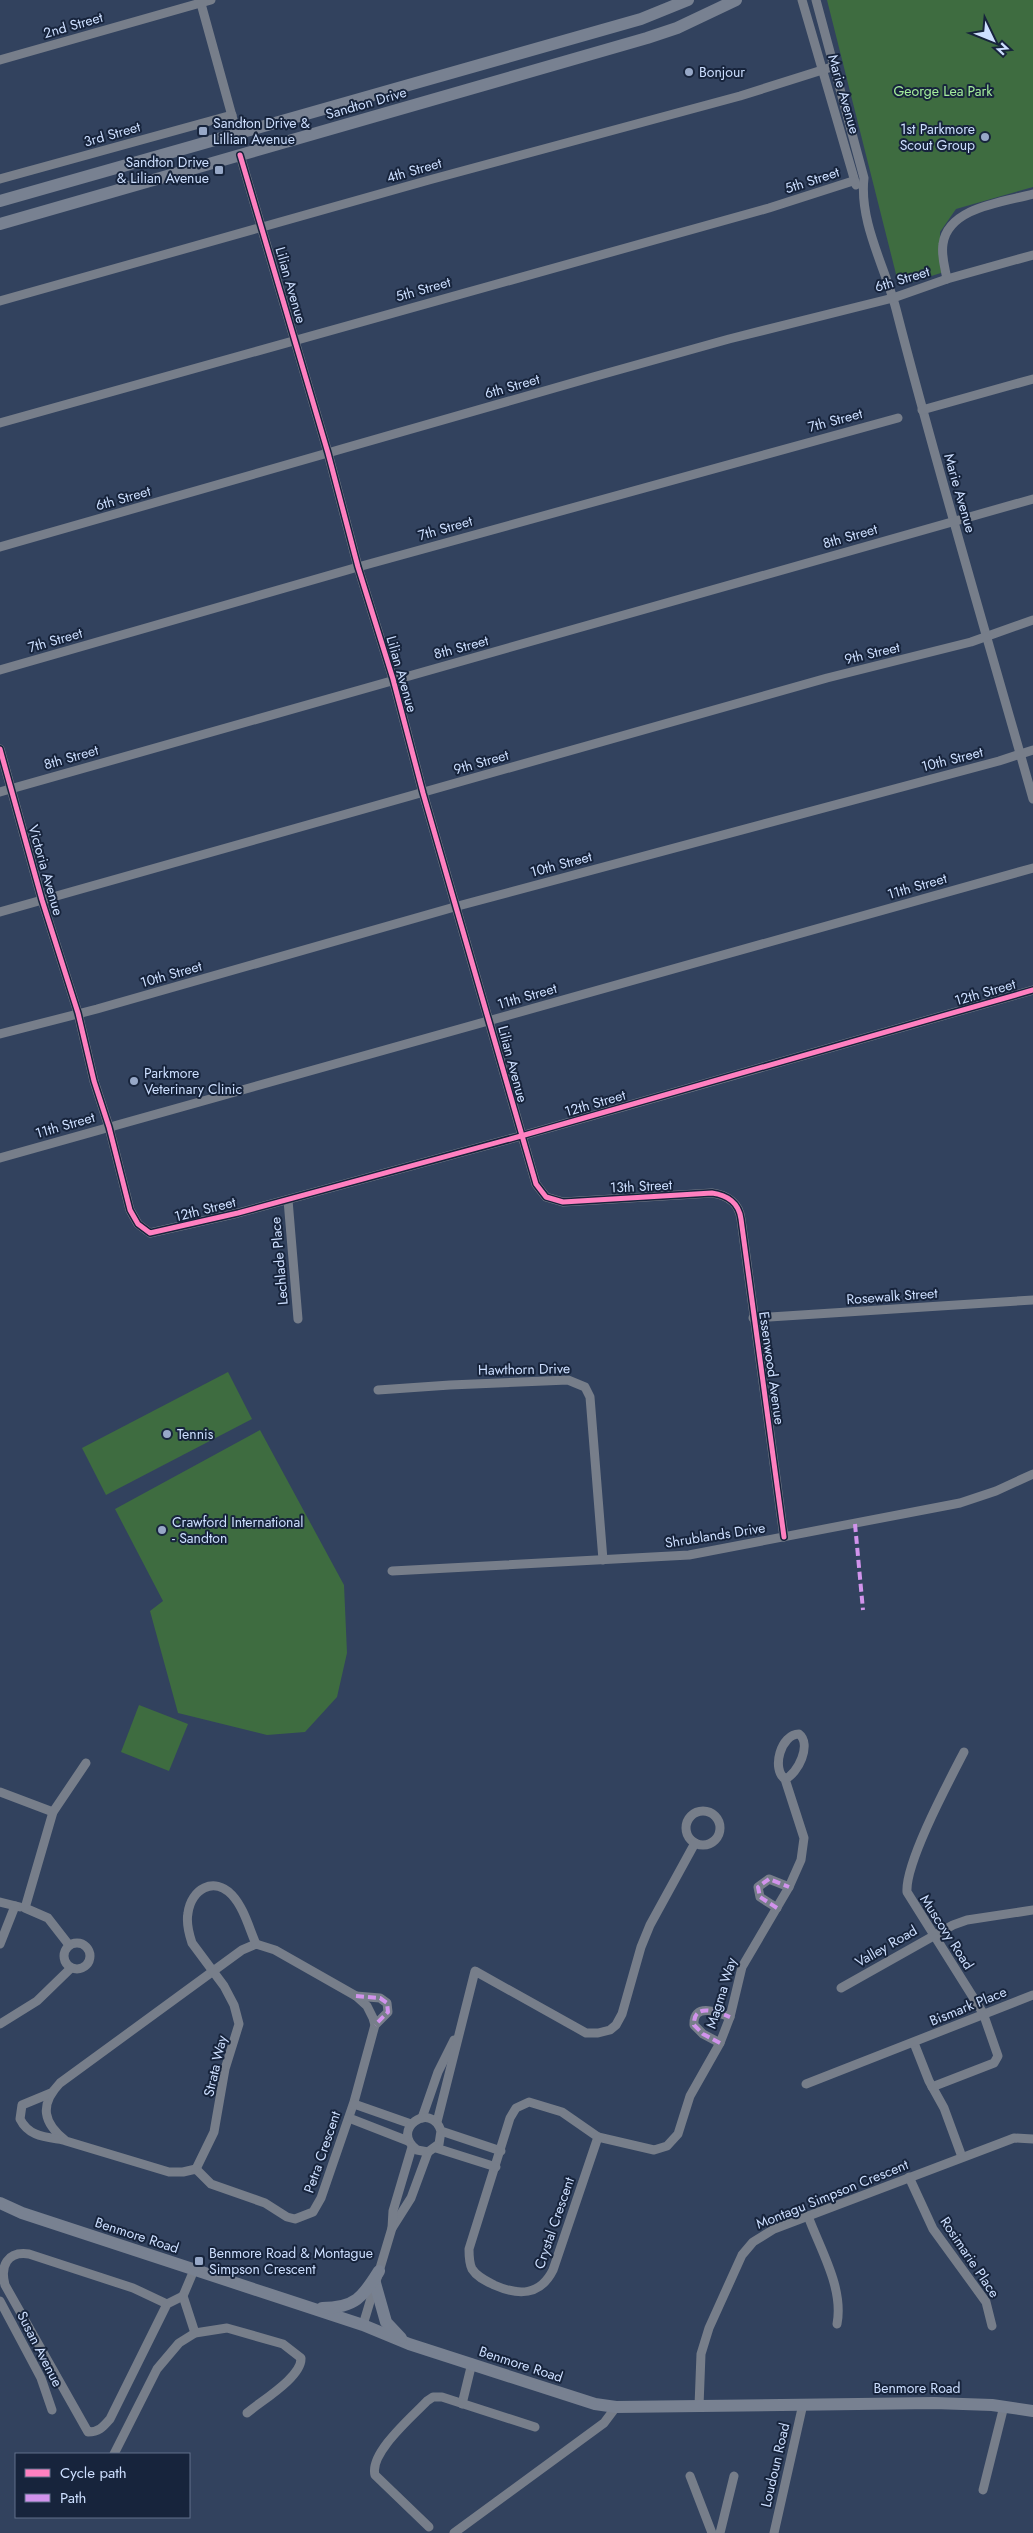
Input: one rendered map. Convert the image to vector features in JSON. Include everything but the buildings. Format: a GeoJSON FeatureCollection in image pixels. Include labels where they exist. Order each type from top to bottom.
{"type":"FeatureCollection","features":[{"type":"Feature","properties":{"kind":"main road","name":"Sandton Drive"},"geometry":{"type":"LineString","coordinates":[[0,201],[641,19],[688,0]]}},
{"type":"Feature","properties":{"kind":"main road","name":"Sandton Drive"},"geometry":{"type":"LineString","coordinates":[[0,224],[647,38],[677,28],[736,0]]}},
{"type":"Feature","properties":{"kind":"main road","name":"Benmore Road"},"geometry":{"type":"LineString","coordinates":[[0,2203],[22,2213],[363,2325],[409,2344],[585,2401],[616,2407],[968,2403],[1033,2411]]}},
{"type":"Feature","properties":{"kind":"main road","name":"Benmore Road"},"geometry":{"type":"LineString","coordinates":[[0,2211],[22,2213]]}},
{"type":"Feature","properties":{"kind":"main road"},"geometry":{"type":"LineString","coordinates":[[310,2307],[340,2308],[350,2305],[370,2287],[377,2277]]}},
{"type":"Feature","properties":{"kind":"main road"},"geometry":{"type":"LineString","coordinates":[[377,2277],[386,2322],[409,2344]]}},
{"type":"Feature","properties":{"kind":"street","name":"2nd Street"},"geometry":{"type":"LineString","coordinates":[[0,60],[200,1],[211,0]]}},
{"type":"Feature","properties":{"kind":"street","name":"Marie Avenue"},"geometry":{"type":"LineString","coordinates":[[802,0],[853,181],[862,194],[893,298],[922,410],[1033,799]]}},
{"type":"Feature","properties":{"kind":"street","name":"Marie Avenue"},"geometry":{"type":"LineString","coordinates":[[816,0],[864,178],[862,194]]}},
{"type":"Feature","properties":{"kind":"street"},"geometry":{"type":"LineString","coordinates":[[200,1],[238,134]]}},
{"type":"Feature","properties":{"kind":"street","name":"4th Street"},"geometry":{"type":"LineString","coordinates":[[0,301],[740,96],[835,66]]}},
{"type":"Feature","properties":{"kind":"street","name":"3rd Street"},"geometry":{"type":"LineString","coordinates":[[0,179],[232,115]]}},
{"type":"Feature","properties":{"kind":"street","name":"Lilian Avenue"},"geometry":{"type":"LineString","coordinates":[[240,155],[328,453],[358,567],[393,679],[423,793],[458,906],[521,1136],[536,1184],[546,1197]]}},
{"type":"Feature","properties":{"kind":"street","name":"5th Street"},"geometry":{"type":"LineString","coordinates":[[0,423],[791,201],[853,181]]}},
{"type":"Feature","properties":{"kind":"street"},"geometry":{"type":"LineString","coordinates":[[946,279],[943,243],[956,220],[984,208],[1033,194]]}},
{"type":"Feature","properties":{"kind":"street","name":"6th Street"},"geometry":{"type":"LineString","coordinates":[[0,547],[729,339],[893,298],[946,279],[1033,255]]}},
{"type":"Feature","properties":{"kind":"street"},"geometry":{"type":"LineString","coordinates":[[922,410],[1033,378]]}},
{"type":"Feature","properties":{"kind":"street","name":"7th Street"},"geometry":{"type":"LineString","coordinates":[[0,670],[358,567],[898,418]]}},
{"type":"Feature","properties":{"kind":"street"},"geometry":{"type":"LineString","coordinates":[[954,522],[1033,499]]}},
{"type":"Feature","properties":{"kind":"street","name":"8th Street"},"geometry":{"type":"LineString","coordinates":[[0,792],[393,679],[548,638],[928,527],[954,522]]}},
{"type":"Feature","properties":{"kind":"street"},"geometry":{"type":"LineString","coordinates":[[987,635],[1033,620]]}},
{"type":"Feature","properties":{"kind":"street","name":"9th Street"},"geometry":{"type":"LineString","coordinates":[[0,912],[817,681],[971,642],[987,635]]}},
{"type":"Feature","properties":{"kind":"street","name":"Victoria Avenue"},"geometry":{"type":"LineString","coordinates":[[0,749],[42,900],[78,1012]]}},
{"type":"Feature","properties":{"kind":"street","name":"10th Street"},"geometry":{"type":"LineString","coordinates":[[78,1012],[98,1009],[458,906],[1033,750]]}},
{"type":"Feature","properties":{"kind":"street","name":"11th Street"},"geometry":{"type":"LineString","coordinates":[[0,1158],[1033,868]]}},
{"type":"Feature","properties":{"kind":"street","name":"12th Street"},"geometry":{"type":"LineString","coordinates":[[109,1127],[132,1216],[147,1232],[162,1232],[288,1200],[521,1136],[1033,990]]}},
{"type":"Feature","properties":{"kind":"street"},"geometry":{"type":"LineString","coordinates":[[0,1034],[78,1012],[94,1081],[109,1127]]}},
{"type":"Feature","properties":{"kind":"street","name":"13th Street"},"geometry":{"type":"LineString","coordinates":[[546,1197],[563,1202],[712,1193],[725,1196],[735,1204]]}},
{"type":"Feature","properties":{"kind":"street","name":"Lechlade Place"},"geometry":{"type":"LineString","coordinates":[[288,1200],[298,1319]]}},
{"type":"Feature","properties":{"kind":"street","name":"Essenwood Avenue"},"geometry":{"type":"LineString","coordinates":[[735,1204],[740,1214],[784,1537]]}},
{"type":"Feature","properties":{"kind":"street","name":"Rosewalk Street"},"geometry":{"type":"LineString","coordinates":[[753,1318],[1033,1300]]}},
{"type":"Feature","properties":{"kind":"street","name":"Hawthorn Drive"},"geometry":{"type":"LineString","coordinates":[[378,1390],[568,1380],[585,1387],[590,1397],[603,1560]]}},
{"type":"Feature","properties":{"kind":"street","name":"Shrublands Drive"},"geometry":{"type":"LineString","coordinates":[[392,1571],[698,1554],[960,1503],[996,1491],[1033,1474]]}},
{"type":"Feature","properties":{"kind":"street","name":"Magma Way"},"geometry":{"type":"LineString","coordinates":[[598,2137],[647,2150],[654,2150],[667,2146],[678,2134],[690,2096],[720,2043],[730,2017],[742,1968],[789,1888],[801,1860],[804,1846],[799,1817],[785,1779],[779,1772],[779,1760],[789,1738],[799,1734],[802,1736],[804,1745],[801,1759],[795,1773],[785,1779]]}},
{"type":"Feature","properties":{"kind":"street","name":"Muscovy Road"},"geometry":{"type":"LineString","coordinates":[[932,2087],[997,2060],[998,2053],[983,2014],[909,1898],[906,1883],[917,1852],[964,1752]]}},
{"type":"Feature","properties":{"kind":"street"},"geometry":{"type":"LineString","coordinates":[[25,1908],[53,1812],[86,1763]]}},
{"type":"Feature","properties":{"kind":"street"},"geometry":{"type":"LineString","coordinates":[[0,1792],[53,1812]]}},
{"type":"Feature","properties":{"kind":"street"},"geometry":{"type":"LineString","coordinates":[[436,2122],[475,1971],[586,2033],[610,2030],[616,2025],[622,2014],[641,1947],[650,1926],[695,1843]]}},
{"type":"Feature","properties":{"kind":"street"},"geometry":{"type":"LineString","coordinates":[[777,1908],[760,1897],[757,1893],[758,1887],[769,1879],[789,1888]]}},
{"type":"Feature","properties":{"kind":"street","name":"Strata Way"},"geometry":{"type":"LineString","coordinates":[[196,2169],[214,2132],[225,2069],[239,2024],[230,1996],[214,1971],[192,1944],[188,1933],[190,1907],[203,1888],[210,1885],[218,1886],[232,1896],[240,1906],[256,1944]]}},
{"type":"Feature","properties":{"kind":"street"},"geometry":{"type":"LineString","coordinates":[[0,1902],[25,1908],[48,1918],[69,1946]]}},
{"type":"Feature","properties":{"kind":"street"},"geometry":{"type":"LineString","coordinates":[[0,1944],[15,1906]]}},
{"type":"Feature","properties":{"kind":"street","name":"Valley Road"},"geometry":{"type":"LineString","coordinates":[[841,1988],[934,1935],[967,1920],[1033,1910]]}},
{"type":"Feature","properties":{"kind":"street"},"geometry":{"type":"LineString","coordinates":[[0,2024],[37,2000],[71,1968],[84,1967],[89,1961],[90,1952],[81,1943],[69,1946]]}},
{"type":"Feature","properties":{"kind":"street"},"geometry":{"type":"LineString","coordinates":[[66,2141],[53,2129],[47,2118],[46,2104],[60,2083],[242,1950],[256,1944],[275,1950],[356,1996],[367,2006],[375,2025]]}},
{"type":"Feature","properties":{"kind":"street"},"geometry":{"type":"LineString","coordinates":[[69,1946],[64,1958],[71,1968]]}},
{"type":"Feature","properties":{"kind":"street","name":"Bismark Place"},"geometry":{"type":"LineString","coordinates":[[806,2084],[1033,1995]]}},
{"type":"Feature","properties":{"kind":"street","name":"Petra Crescent"},"geometry":{"type":"LineString","coordinates":[[196,2169],[211,2184],[265,2203],[287,2217],[295,2219],[305,2217],[318,2205],[354,2104],[375,2025],[388,2012],[387,2003],[380,1998],[356,1996]]}},
{"type":"Feature","properties":{"kind":"street"},"geometry":{"type":"LineString","coordinates":[[720,2043],[697,2030],[694,2025],[695,2016],[705,2010],[730,2017]]}},
{"type":"Feature","properties":{"kind":"street"},"geometry":{"type":"LineString","coordinates":[[392,2228],[392,2211],[410,2144],[408,2132],[411,2124],[422,2118],[443,2061],[457,2036]]}},
{"type":"Feature","properties":{"kind":"street"},"geometry":{"type":"LineString","coordinates":[[914,2043],[932,2087],[944,2108],[962,2157]]}},
{"type":"Feature","properties":{"kind":"street"},"geometry":{"type":"LineString","coordinates":[[51,2094],[22,2105],[20,2119],[27,2130],[32,2133],[66,2141],[169,2172],[183,2172],[196,2169]]}},
{"type":"Feature","properties":{"kind":"street","name":"Crystal Crescent"},"geometry":{"type":"LineString","coordinates":[[529,2102],[562,2112],[598,2137],[553,2270],[548,2280],[530,2291],[516,2292],[492,2284],[481,2278],[472,2269],[470,2259],[471,2241],[501,2151],[510,2118],[516,2108],[529,2102]]}},
{"type":"Feature","properties":{"kind":"street"},"geometry":{"type":"LineString","coordinates":[[354,2104],[411,2124]]}},
{"type":"Feature","properties":{"kind":"street"},"geometry":{"type":"LineString","coordinates":[[349,2118],[410,2144],[422,2152],[432,2150],[496,2167]]}},
{"type":"Feature","properties":{"kind":"street"},"geometry":{"type":"LineString","coordinates":[[422,2118],[436,2122],[442,2131],[501,2151]]}},
{"type":"Feature","properties":{"kind":"street"},"geometry":{"type":"LineString","coordinates":[[363,2325],[392,2228],[411,2198],[432,2150],[441,2140],[442,2131]]}},
{"type":"Feature","properties":{"kind":"street","name":"Montagu Simpson Crescent"},"geometry":{"type":"LineString","coordinates":[[699,2406],[703,2345],[742,2255],[753,2242],[764,2234],[808,2216],[962,2157],[1014,2138],[1033,2139]]}},
{"type":"Feature","properties":{"kind":"street","name":"Rosimarie Place"},"geometry":{"type":"LineString","coordinates":[[909,2177],[933,2229],[986,2302],[992,2326]]}},
{"type":"Feature","properties":{"kind":"street"},"geometry":{"type":"LineString","coordinates":[[808,2216],[836,2291],[839,2313],[837,2324]]}},
{"type":"Feature","properties":{"kind":"street"},"geometry":{"type":"LineString","coordinates":[[168,2304],[133,2288],[29,2254],[14,2255],[4,2263],[1,2270],[5,2286],[88,2432],[95,2432],[102,2428],[110,2419],[168,2304],[183,2296],[194,2270]]}},
{"type":"Feature","properties":{"kind":"street"},"geometry":{"type":"LineString","coordinates":[[183,2296],[195,2333]]}},
{"type":"Feature","properties":{"kind":"street","name":"Susan Avenue"},"geometry":{"type":"LineString","coordinates":[[0,2301],[41,2378],[52,2410]]}},
{"type":"Feature","properties":{"kind":"street"},"geometry":{"type":"LineString","coordinates":[[115,2453],[158,2369],[179,2343],[195,2333],[227,2328],[283,2344],[301,2358],[300,2368],[292,2377],[247,2413]]}},
{"type":"Feature","properties":{"kind":"street"},"geometry":{"type":"LineString","coordinates":[[462,2404],[472,2363]]}},
{"type":"Feature","properties":{"kind":"street"},"geometry":{"type":"LineString","coordinates":[[430,2527],[375,2475],[378,2453],[432,2397],[442,2397],[535,2427]]}},
{"type":"Feature","properties":{"kind":"street","name":"Loudoun Road"},"geometry":{"type":"LineString","coordinates":[[774,2533],[803,2404]]}},
{"type":"Feature","properties":{"kind":"street"},"geometry":{"type":"LineString","coordinates":[[983,2490],[1004,2406]]}},
{"type":"Feature","properties":{"kind":"street"},"geometry":{"type":"LineString","coordinates":[[454,2533],[604,2423],[616,2407]]}},
{"type":"Feature","properties":{"kind":"street"},"geometry":{"type":"LineString","coordinates":[[690,2476],[712,2533]]}},
{"type":"Feature","properties":{"kind":"street"},"geometry":{"type":"LineString","coordinates":[[720,2533],[734,2476]]}},
{"type":"Feature","properties":{"kind":"green space","name":"George Lea Park"},"geometry":{"type":"Polygon","coordinates":[[[827,0],[1033,0],[1033,187],[956,209],[940,232],[941,273],[899,286],[827,0]]]}},
{"type":"Feature","properties":{"kind":"green space","name":"Tennis"},"geometry":{"type":"Polygon","coordinates":[[[228,1372],[252,1419],[106,1495],[82,1448],[228,1372]]]}},
{"type":"Feature","properties":{"kind":"green space"},"geometry":{"type":"Polygon","coordinates":[[[260,1430],[344,1585],[347,1653],[337,1697],[305,1732],[267,1735],[178,1713],[150,1611],[163,1601],[115,1509],[260,1430]]]}},
{"type":"Feature","properties":{"kind":"green space"},"geometry":{"type":"Polygon","coordinates":[[[139,1705],[188,1724],[169,1771],[121,1752],[139,1705]]]}},
{"type":"Feature","properties":{"kind":"marked path"},"geometry":{"type":"LineString","coordinates":[[855,1524],[863,1610]]}},
{"type":"Feature","properties":{"kind":"marked path"},"geometry":{"type":"LineString","coordinates":[[777,1908],[760,1897],[758,1887],[769,1879],[789,1887]]}},
{"type":"Feature","properties":{"kind":"marked path"},"geometry":{"type":"LineString","coordinates":[[356,1996],[380,1998],[387,2003],[388,2012],[375,2025]]}},
{"type":"Feature","properties":{"kind":"marked path"},"geometry":{"type":"LineString","coordinates":[[720,2043],[703,2034],[694,2025],[695,2018],[697,2013],[707,2010],[730,2017]]}},
{"type":"Feature","properties":{"kind":"cycle path"},"geometry":{"type":"LineString","coordinates":[[240,155],[328,453],[358,567],[393,679],[423,793],[536,1184],[546,1197],[563,1202],[712,1193],[727,1198],[738,1208],[784,1537]]}},
{"type":"Feature","properties":{"kind":"cycle path"},"geometry":{"type":"LineString","coordinates":[[0,749],[42,900],[78,1013],[94,1081],[109,1127],[130,1210],[138,1224],[150,1233],[238,1213],[521,1136],[1033,990]]}},
{"type":"Feature","properties":{"kind":"place","name":"Bonjour"},"geometry":{"type":"Point","coordinates":[689,72]}},
{"type":"Feature","properties":{"kind":"place","name":"Sandton Drive & Lillian Avenue"},"geometry":{"type":"Point","coordinates":[203,131]}},
{"type":"Feature","properties":{"kind":"place","name":"1st Parkmore Scout Group"},"geometry":{"type":"Point","coordinates":[985,137]}},
{"type":"Feature","properties":{"kind":"place","name":"Sandton Drive & Lilian Avenue"},"geometry":{"type":"Point","coordinates":[219,170]}},
{"type":"Feature","properties":{"kind":"place","name":"Parkmore Veterinary Clinic"},"geometry":{"type":"Point","coordinates":[134,1081]}},
{"type":"Feature","properties":{"kind":"place","name":"Tennis"},"geometry":{"type":"Point","coordinates":[167,1434]}},
{"type":"Feature","properties":{"kind":"place","name":"Crawford International - Sandton"},"geometry":{"type":"Point","coordinates":[162,1530]}},
{"type":"Feature","properties":{"kind":"place","name":"Benmore Road & Montague Simpson Crescent"},"geometry":{"type":"Point","coordinates":[199,2261]}}]}
